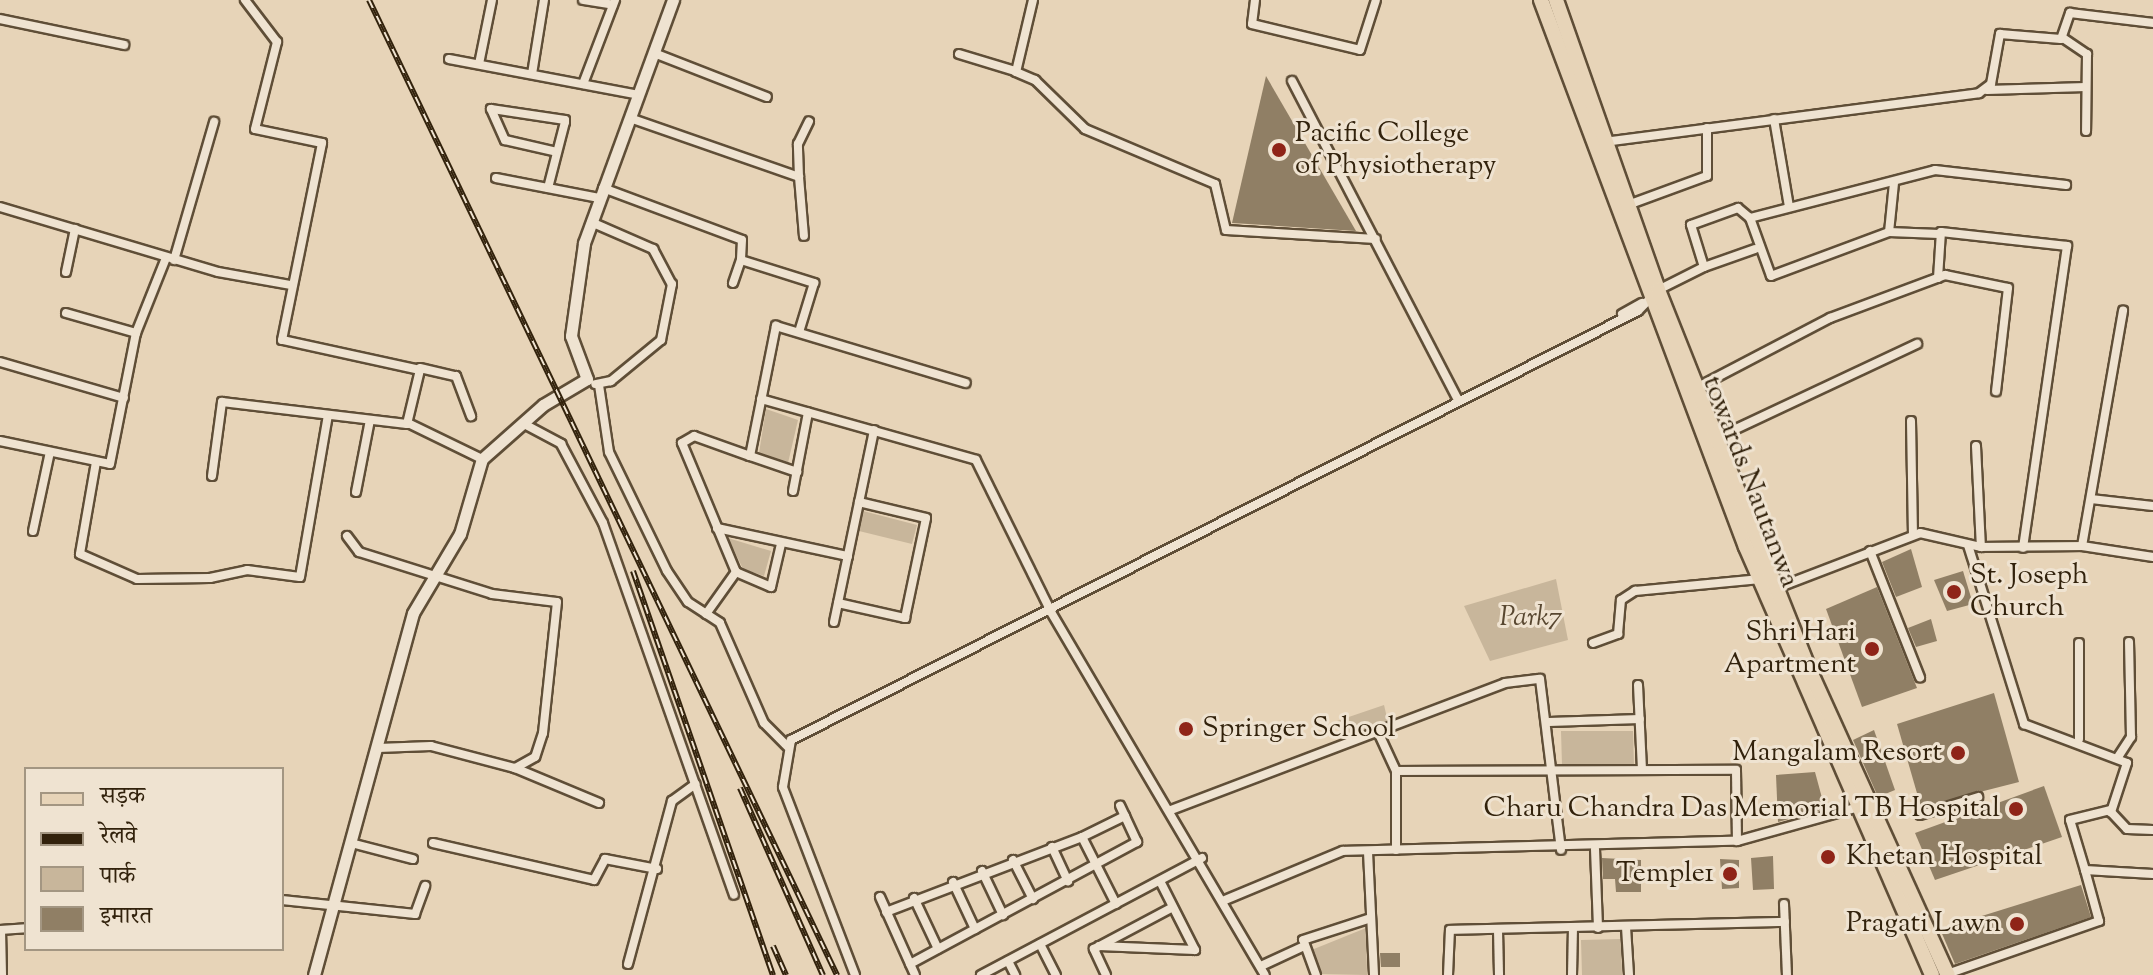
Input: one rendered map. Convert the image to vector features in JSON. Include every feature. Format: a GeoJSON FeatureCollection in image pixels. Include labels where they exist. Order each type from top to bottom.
{"type":"FeatureCollection","features":[{"type":"Feature","properties":{"kind":"main road","name":"towards Nautanwa"},"geometry":{"type":"LineString","coordinates":[[1541,0],[1623,207],[1649,297],[1760,579],[1855,808],[1932,975]]}},
{"type":"Feature","properties":{"kind":"main road"},"geometry":{"type":"LineString","coordinates":[[1556,0],[1598,143]]}},
{"type":"Feature","properties":{"kind":"main road"},"geometry":{"type":"LineString","coordinates":[[1649,297],[1700,386],[1777,588],[1948,975]]}},
{"type":"Feature","properties":{"kind":"street"},"geometry":{"type":"LineString","coordinates":[[245,0],[277,42],[255,129],[322,143],[281,335],[286,343],[456,376],[471,416]]}},
{"type":"Feature","properties":{"kind":"street"},"geometry":{"type":"LineString","coordinates":[[479,64],[492,0]]}},
{"type":"Feature","properties":{"kind":"street"},"geometry":{"type":"LineString","coordinates":[[532,74],[544,0]]}},
{"type":"Feature","properties":{"kind":"street"},"geometry":{"type":"LineString","coordinates":[[583,0],[614,2],[583,84]]}},
{"type":"Feature","properties":{"kind":"street"},"geometry":{"type":"LineString","coordinates":[[599,385],[587,379],[571,336],[591,222],[673,0]]}},
{"type":"Feature","properties":{"kind":"street"},"geometry":{"type":"LineString","coordinates":[[1015,71],[1033,0]]}},
{"type":"Feature","properties":{"kind":"street"},"geometry":{"type":"LineString","coordinates":[[1255,0],[1252,24],[1363,50],[1376,0]]}},
{"type":"Feature","properties":{"kind":"street"},"geometry":{"type":"LineString","coordinates":[[2063,38],[2067,13],[2153,23]]}},
{"type":"Feature","properties":{"kind":"street"},"geometry":{"type":"LineString","coordinates":[[0,19],[124,45]]}},
{"type":"Feature","properties":{"kind":"street"},"geometry":{"type":"LineString","coordinates":[[1987,90],[2000,34],[2063,38],[2087,54],[2086,131]]}},
{"type":"Feature","properties":{"kind":"street"},"geometry":{"type":"LineString","coordinates":[[654,53],[767,97]]}},
{"type":"Feature","properties":{"kind":"street"},"geometry":{"type":"LineString","coordinates":[[959,54],[1015,71],[1085,129],[1215,184],[1231,233],[1376,239]]}},
{"type":"Feature","properties":{"kind":"street"},"geometry":{"type":"LineString","coordinates":[[449,59],[639,95]]}},
{"type":"Feature","properties":{"kind":"street"},"geometry":{"type":"LineString","coordinates":[[1292,81],[1458,400]]}},
{"type":"Feature","properties":{"kind":"street"},"geometry":{"type":"LineString","coordinates":[[1598,143],[1987,90],[2086,87]]}},
{"type":"Feature","properties":{"kind":"street"},"geometry":{"type":"LineString","coordinates":[[548,188],[557,152],[563,119],[491,109],[505,140],[557,152]]}},
{"type":"Feature","properties":{"kind":"street"},"geometry":{"type":"LineString","coordinates":[[630,118],[799,177]]}},
{"type":"Feature","properties":{"kind":"street"},"geometry":{"type":"LineString","coordinates":[[1774,119],[1789,207]]}},
{"type":"Feature","properties":{"kind":"street"},"geometry":{"type":"LineString","coordinates":[[804,236],[798,144],[809,121]]}},
{"type":"Feature","properties":{"kind":"street"},"geometry":{"type":"LineString","coordinates":[[0,441],[96,462],[112,460],[136,333],[170,259],[214,122]]}},
{"type":"Feature","properties":{"kind":"street"},"geometry":{"type":"LineString","coordinates":[[1623,207],[1707,176],[1707,128]]}},
{"type":"Feature","properties":{"kind":"street"},"geometry":{"type":"LineString","coordinates":[[1750,218],[1935,170],[2066,185]]}},
{"type":"Feature","properties":{"kind":"street"},"geometry":{"type":"LineString","coordinates":[[496,178],[548,188],[601,193],[742,240],[741,260],[733,283]]}},
{"type":"Feature","properties":{"kind":"street"},"geometry":{"type":"LineString","coordinates":[[1889,232],[1894,183]]}},
{"type":"Feature","properties":{"kind":"street"},"geometry":{"type":"LineString","coordinates":[[0,207],[170,259],[290,285]]}},
{"type":"Feature","properties":{"kind":"street"},"geometry":{"type":"LineString","coordinates":[[1704,267],[1691,225],[1738,208],[1750,218],[1755,249],[1778,278],[1889,232],[2067,246],[2023,548]]}},
{"type":"Feature","properties":{"kind":"street"},"geometry":{"type":"LineString","coordinates":[[591,222],[653,249],[672,284],[661,340],[599,385]]}},
{"type":"Feature","properties":{"kind":"street"},"geometry":{"type":"LineString","coordinates":[[66,272],[75,229]]}},
{"type":"Feature","properties":{"kind":"street"},"geometry":{"type":"LineString","coordinates":[[1938,278],[1939,234]]}},
{"type":"Feature","properties":{"kind":"street"},"geometry":{"type":"LineString","coordinates":[[787,746],[1458,400],[1704,267],[1755,249]]}},
{"type":"Feature","properties":{"kind":"street"},"geometry":{"type":"LineString","coordinates":[[741,260],[814,283],[799,332]]}},
{"type":"Feature","properties":{"kind":"street"},"geometry":{"type":"LineString","coordinates":[[1700,386],[1830,318],[1938,278],[2008,288],[1996,391]]}},
{"type":"Feature","properties":{"kind":"street"},"geometry":{"type":"LineString","coordinates":[[2082,546],[2123,311]]}},
{"type":"Feature","properties":{"kind":"street"},"geometry":{"type":"LineString","coordinates":[[66,313],[136,333]]}},
{"type":"Feature","properties":{"kind":"street"},"geometry":{"type":"LineString","coordinates":[[750,456],[775,327],[966,383]]}},
{"type":"Feature","properties":{"kind":"street"},"geometry":{"type":"LineString","coordinates":[[1719,437],[1917,344]]}},
{"type":"Feature","properties":{"kind":"street"},"geometry":{"type":"LineString","coordinates":[[0,362],[124,398]]}},
{"type":"Feature","properties":{"kind":"street"},"geometry":{"type":"LineString","coordinates":[[408,423],[420,368]]}},
{"type":"Feature","properties":{"kind":"street"},"geometry":{"type":"LineString","coordinates":[[314,975],[413,613],[460,534],[482,459],[526,425],[543,405],[587,379]]}},
{"type":"Feature","properties":{"kind":"street"},"geometry":{"type":"LineString","coordinates":[[599,385],[609,452],[677,587],[723,628],[764,723],[787,746]]}},
{"type":"Feature","properties":{"kind":"street"},"geometry":{"type":"LineString","coordinates":[[761,399],[976,460],[1051,612],[1202,858],[1263,971],[1345,921],[1371,918]]}},
{"type":"Feature","properties":{"kind":"street"},"geometry":{"type":"LineString","coordinates":[[212,476],[222,402],[408,423],[482,459]]}},
{"type":"Feature","properties":{"kind":"street"},"geometry":{"type":"LineString","coordinates":[[793,491],[808,412]]}},
{"type":"Feature","properties":{"kind":"street"},"geometry":{"type":"LineString","coordinates":[[96,462],[80,554],[137,579],[210,578],[247,570],[303,576],[314,524],[306,517],[328,415]]}},
{"type":"Feature","properties":{"kind":"street"},"geometry":{"type":"LineString","coordinates":[[356,492],[370,420]]}},
{"type":"Feature","properties":{"kind":"street"},"geometry":{"type":"LineString","coordinates":[[1911,421],[1913,535]]}},
{"type":"Feature","properties":{"kind":"street"},"geometry":{"type":"LineString","coordinates":[[526,425],[561,444],[603,523],[734,895]]}},
{"type":"Feature","properties":{"kind":"street"},"geometry":{"type":"LineString","coordinates":[[834,622],[874,430]]}},
{"type":"Feature","properties":{"kind":"street"},"geometry":{"type":"LineString","coordinates":[[781,544],[771,587],[736,572],[682,443],[694,436],[797,472]]}},
{"type":"Feature","properties":{"kind":"street"},"geometry":{"type":"LineString","coordinates":[[1976,446],[1981,547]]}},
{"type":"Feature","properties":{"kind":"street"},"geometry":{"type":"LineString","coordinates":[[33,531],[50,452]]}},
{"type":"Feature","properties":{"kind":"street"},"geometry":{"type":"LineString","coordinates":[[2091,499],[2152,506],[2153,495]]}},
{"type":"Feature","properties":{"kind":"street"},"geometry":{"type":"LineString","coordinates":[[838,603],[905,618],[926,518],[859,502]]}},
{"type":"Feature","properties":{"kind":"street"},"geometry":{"type":"LineString","coordinates":[[717,528],[848,556]]}},
{"type":"Feature","properties":{"kind":"street"},"geometry":{"type":"LineString","coordinates":[[1777,588],[1913,535],[1981,547],[2082,546],[2153,557]]}},
{"type":"Feature","properties":{"kind":"street"},"geometry":{"type":"LineString","coordinates":[[347,536],[359,552],[435,573],[492,594],[557,602],[543,733],[535,757],[515,768]]}},
{"type":"Feature","properties":{"kind":"street"},"geometry":{"type":"LineString","coordinates":[[1968,545],[2024,724],[2079,739],[2118,757],[2128,771],[2110,810]]}},
{"type":"Feature","properties":{"kind":"street"},"geometry":{"type":"LineString","coordinates":[[1870,551],[1920,677]]}},
{"type":"Feature","properties":{"kind":"street"},"geometry":{"type":"LineString","coordinates":[[706,614],[736,572]]}},
{"type":"Feature","properties":{"kind":"street"},"geometry":{"type":"LineString","coordinates":[[1593,643],[1618,634],[1621,600],[1635,591],[1760,579]]}},
{"type":"Feature","properties":{"kind":"street"},"geometry":{"type":"LineString","coordinates":[[2118,757],[2131,737],[2129,642]]}},
{"type":"Feature","properties":{"kind":"street"},"geometry":{"type":"LineString","coordinates":[[2079,643],[2079,739]]}},
{"type":"Feature","properties":{"kind":"street"},"geometry":{"type":"LineString","coordinates":[[1171,810],[1505,683],[1540,679],[1549,722],[1561,850]]}},
{"type":"Feature","properties":{"kind":"street"},"geometry":{"type":"LineString","coordinates":[[1638,685],[1642,769]]}},
{"type":"Feature","properties":{"kind":"street"},"geometry":{"type":"LineString","coordinates":[[1549,722],[1640,719]]}},
{"type":"Feature","properties":{"kind":"street"},"geometry":{"type":"LineString","coordinates":[[1378,732],[1396,771],[1396,850]]}},
{"type":"Feature","properties":{"kind":"street"},"geometry":{"type":"LineString","coordinates":[[378,748],[431,746],[515,768],[599,803]]}},
{"type":"Feature","properties":{"kind":"street"},"geometry":{"type":"LineString","coordinates":[[787,746],[783,787],[855,975]]}},
{"type":"Feature","properties":{"kind":"street"},"geometry":{"type":"LineString","coordinates":[[1396,771],[1553,768],[1736,770],[1737,841]]}},
{"type":"Feature","properties":{"kind":"street"},"geometry":{"type":"LineString","coordinates":[[628,964],[657,869],[672,801],[695,784]]}},
{"type":"Feature","properties":{"kind":"street"},"geometry":{"type":"LineString","coordinates":[[1920,815],[1978,797]]}},
{"type":"Feature","properties":{"kind":"street"},"geometry":{"type":"LineString","coordinates":[[910,964],[1138,841],[1120,806]]}},
{"type":"Feature","properties":{"kind":"street"},"geometry":{"type":"LineString","coordinates":[[1225,900],[1327,854],[1396,850],[1595,849],[1737,841],[1855,808]]}},
{"type":"Feature","properties":{"kind":"street"},"geometry":{"type":"LineString","coordinates":[[1948,975],[2099,921],[2070,820],[2110,810]]}},
{"type":"Feature","properties":{"kind":"street"},"geometry":{"type":"LineString","coordinates":[[2110,810],[2127,829],[2153,830]]}},
{"type":"Feature","properties":{"kind":"street"},"geometry":{"type":"LineString","coordinates":[[886,912],[953,882],[1082,837],[1125,816]]}},
{"type":"Feature","properties":{"kind":"street"},"geometry":{"type":"LineString","coordinates":[[1082,837],[1116,904]]}},
{"type":"Feature","properties":{"kind":"street"},"geometry":{"type":"LineString","coordinates":[[351,843],[413,859]]}},
{"type":"Feature","properties":{"kind":"street"},"geometry":{"type":"LineString","coordinates":[[433,843],[594,880],[605,859],[657,869]]}},
{"type":"Feature","properties":{"kind":"street"},"geometry":{"type":"LineString","coordinates":[[1052,847],[1068,881]]}},
{"type":"Feature","properties":{"kind":"street"},"geometry":{"type":"LineString","coordinates":[[1595,849],[1598,928]]}},
{"type":"Feature","properties":{"kind":"street"},"geometry":{"type":"LineString","coordinates":[[1368,852],[1374,975]]}},
{"type":"Feature","properties":{"kind":"street"},"geometry":{"type":"LineString","coordinates":[[981,975],[1202,858]]}},
{"type":"Feature","properties":{"kind":"street"},"geometry":{"type":"LineString","coordinates":[[1013,860],[1033,899]]}},
{"type":"Feature","properties":{"kind":"street"},"geometry":{"type":"LineString","coordinates":[[2085,870],[2153,874]]}},
{"type":"Feature","properties":{"kind":"street"},"geometry":{"type":"LineString","coordinates":[[982,871],[1003,915]]}},
{"type":"Feature","properties":{"kind":"street"},"geometry":{"type":"LineString","coordinates":[[1099,946],[1195,950],[1160,881]]}},
{"type":"Feature","properties":{"kind":"street"},"geometry":{"type":"LineString","coordinates":[[953,882],[975,929]]}},
{"type":"Feature","properties":{"kind":"street"},"geometry":{"type":"LineString","coordinates":[[284,900],[334,901],[386,917],[415,914],[425,886]]}},
{"type":"Feature","properties":{"kind":"street"},"geometry":{"type":"LineString","coordinates":[[880,897],[915,975]]}},
{"type":"Feature","properties":{"kind":"street"},"geometry":{"type":"LineString","coordinates":[[914,898],[938,949]]}},
{"type":"Feature","properties":{"kind":"street"},"geometry":{"type":"LineString","coordinates":[[1784,904],[1787,975]]}},
{"type":"Feature","properties":{"kind":"street"},"geometry":{"type":"LineString","coordinates":[[1106,975],[1093,952],[1173,907]]}},
{"type":"Feature","properties":{"kind":"street"},"geometry":{"type":"LineString","coordinates":[[1448,975],[1448,931],[1785,922]]}},
{"type":"Feature","properties":{"kind":"street"},"geometry":{"type":"LineString","coordinates":[[1626,927],[1629,975]]}},
{"type":"Feature","properties":{"kind":"street"},"geometry":{"type":"LineString","coordinates":[[2,975],[0,930],[24,928]]}},
{"type":"Feature","properties":{"kind":"street"},"geometry":{"type":"LineString","coordinates":[[1572,975],[1573,928]]}},
{"type":"Feature","properties":{"kind":"street"},"geometry":{"type":"LineString","coordinates":[[1498,930],[1499,975]]}},
{"type":"Feature","properties":{"kind":"street"},"geometry":{"type":"LineString","coordinates":[[1040,944],[1056,975]]}},
{"type":"Feature","properties":{"kind":"street"},"geometry":{"type":"LineString","coordinates":[[1302,947],[1316,975]]}},
{"type":"Feature","properties":{"kind":"street"},"geometry":{"type":"LineString","coordinates":[[1008,961],[1015,975]]}},
{"type":"Feature","properties":{"kind":"green space"},"geometry":{"type":"Polygon","coordinates":[[[766,409],[798,420],[788,463],[759,453],[766,409]]]}},
{"type":"Feature","properties":{"kind":"green space"},"geometry":{"type":"Polygon","coordinates":[[[863,511],[917,525],[912,544],[859,531],[863,511]]]}},
{"type":"Feature","properties":{"kind":"green space"},"geometry":{"type":"Polygon","coordinates":[[[728,538],[771,551],[764,576],[743,569],[728,538]]]}},
{"type":"Feature","properties":{"kind":"green space","name":"Park7"},"geometry":{"type":"Polygon","coordinates":[[[1556,579],[1568,640],[1490,661],[1464,606],[1556,579]]]}},
{"type":"Feature","properties":{"kind":"green space"},"geometry":{"type":"Polygon","coordinates":[[[1384,705],[1388,722],[1342,738],[1337,721],[1384,705]]]}},
{"type":"Feature","properties":{"kind":"green space"},"geometry":{"type":"Polygon","coordinates":[[[1561,731],[1633,731],[1634,765],[1562,765],[1561,731]]]}},
{"type":"Feature","properties":{"kind":"green space"},"geometry":{"type":"Polygon","coordinates":[[[1366,928],[1367,975],[1320,974],[1309,951],[1366,928]]]}},
{"type":"Feature","properties":{"kind":"green space"},"geometry":{"type":"Polygon","coordinates":[[[1621,939],[1622,975],[1582,975],[1581,940],[1621,939]]]}},
{"type":"Feature","properties":{"kind":"building","name":"Pacific College of Physiotherapy"},"geometry":{"type":"Polygon","coordinates":[[[1266,76],[1356,231],[1232,223],[1266,76]]]}},
{"type":"Feature","properties":{"kind":"building"},"geometry":{"type":"Polygon","coordinates":[[[1911,549],[1922,587],[1896,597],[1882,562],[1911,549]]]}},
{"type":"Feature","properties":{"kind":"building","name":"St. Joseph Church"},"geometry":{"type":"Polygon","coordinates":[[[1963,571],[1973,604],[1947,611],[1934,580],[1963,571]]]}},
{"type":"Feature","properties":{"kind":"building","name":"Shri Hari Apartment"},"geometry":{"type":"Polygon","coordinates":[[[1877,587],[1917,688],[1862,707],[1826,609],[1877,587]]]}},
{"type":"Feature","properties":{"kind":"building"},"geometry":{"type":"Polygon","coordinates":[[[1931,619],[1937,641],[1916,647],[1908,628],[1931,619]]]}},
{"type":"Feature","properties":{"kind":"building","name":"Mangalam Resort"},"geometry":{"type":"Polygon","coordinates":[[[1994,693],[2019,782],[1921,807],[1897,724],[1994,693]]]}},
{"type":"Feature","properties":{"kind":"building"},"geometry":{"type":"Polygon","coordinates":[[[1874,730],[1895,790],[1878,797],[1853,740],[1874,730]]]}},
{"type":"Feature","properties":{"kind":"building"},"geometry":{"type":"Polygon","coordinates":[[[1815,772],[1825,809],[1778,822],[1776,775],[1815,772]]]}},
{"type":"Feature","properties":{"kind":"building","name":"Charu Chandra Das Memorial TB Hospital"},"geometry":{"type":"Polygon","coordinates":[[[2044,786],[2062,837],[1935,880],[1915,833],[2044,786]]]}},
{"type":"Feature","properties":{"kind":"building"},"geometry":{"type":"Polygon","coordinates":[[[1773,856],[1774,889],[1753,890],[1751,858],[1773,856]]]}},
{"type":"Feature","properties":{"kind":"building"},"geometry":{"type":"Polygon","coordinates":[[[1602,858],[1641,860],[1641,892],[1616,892],[1615,879],[1603,879],[1602,858]]]}},
{"type":"Feature","properties":{"kind":"building","name":"Temple1"},"geometry":{"type":"Polygon","coordinates":[[[1720,859],[1739,860],[1739,888],[1722,889],[1720,859]]]}},
{"type":"Feature","properties":{"kind":"building","name":"Pragati Lawn"},"geometry":{"type":"Polygon","coordinates":[[[2081,885],[2091,917],[1955,964],[1940,929],[2081,885]]]}},
{"type":"Feature","properties":{"kind":"building"},"geometry":{"type":"Polygon","coordinates":[[[1380,953],[1400,953],[1400,967],[1381,967],[1380,953]]]}},
{"type":"Feature","properties":{"kind":"railway"},"geometry":{"type":"LineString","coordinates":[[369,0],[837,975]]}},
{"type":"Feature","properties":{"kind":"railway"},"geometry":{"type":"LineString","coordinates":[[633,571],[773,975]]}},
{"type":"Feature","properties":{"kind":"railway"},"geometry":{"type":"LineString","coordinates":[[740,788],[823,975]]}},
{"type":"Feature","properties":{"kind":"railway"},"geometry":{"type":"LineString","coordinates":[[773,946],[786,975]]}},
{"type":"Feature","properties":{"kind":"place","name":"Pacific College of Physiotherapy"},"geometry":{"type":"Point","coordinates":[1279,150]}},
{"type":"Feature","properties":{"kind":"place","name":"St. Joseph Church"},"geometry":{"type":"Point","coordinates":[1954,592]}},
{"type":"Feature","properties":{"kind":"place","name":"Shri Hari Apartment"},"geometry":{"type":"Point","coordinates":[1872,649]}},
{"type":"Feature","properties":{"kind":"place","name":"Springer School"},"geometry":{"type":"Point","coordinates":[1186,729]}},
{"type":"Feature","properties":{"kind":"place","name":"Mangalam Resort"},"geometry":{"type":"Point","coordinates":[1958,753]}},
{"type":"Feature","properties":{"kind":"place","name":"Charu Chandra Das Memorial TB Hospital"},"geometry":{"type":"Point","coordinates":[2016,809]}},
{"type":"Feature","properties":{"kind":"place","name":"Khetan Hospital"},"geometry":{"type":"Point","coordinates":[1828,857]}},
{"type":"Feature","properties":{"kind":"place","name":"Temple1"},"geometry":{"type":"Point","coordinates":[1730,874]}},
{"type":"Feature","properties":{"kind":"place","name":"Pragati Lawn"},"geometry":{"type":"Point","coordinates":[2017,924]}}]}
